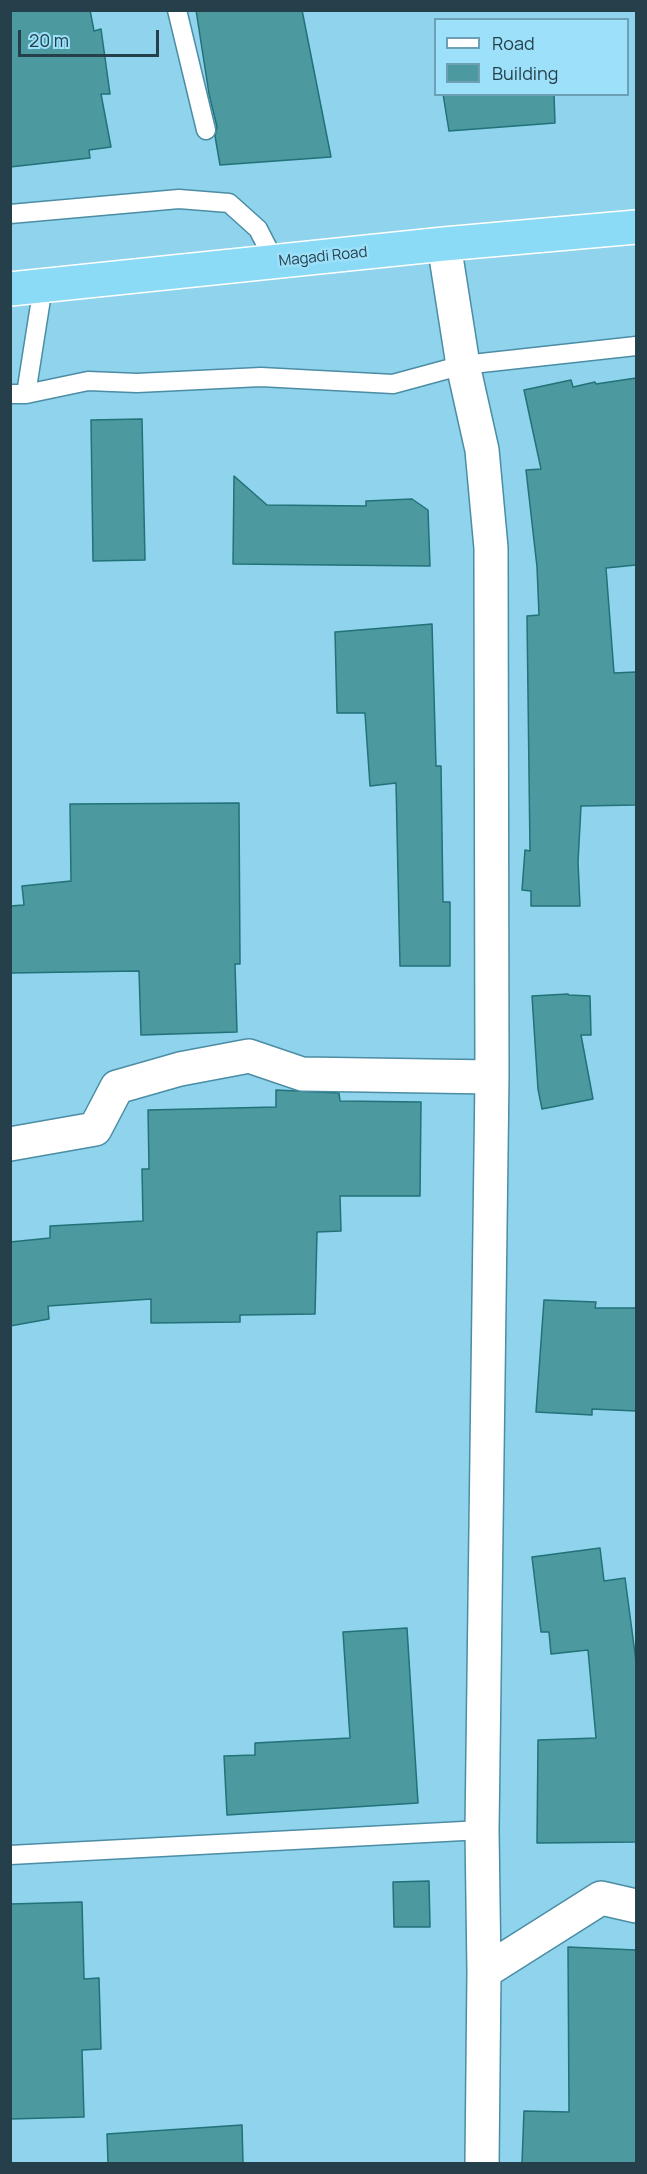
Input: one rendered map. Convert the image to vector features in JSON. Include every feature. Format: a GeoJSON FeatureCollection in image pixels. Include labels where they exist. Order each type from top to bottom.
{"type":"FeatureCollection","features":[{"type":"Feature","properties":{"kind":"highway","name":"Magadi Road"},"geometry":{"type":"LineString","coordinates":[[10,289],[444,244],[636,227]]}},
{"type":"Feature","properties":{"kind":"street"},"geometry":{"type":"LineString","coordinates":[[444,244],[463,365],[482,450],[491,548],[492,1077],[482,1830],[484,1972],[482,2163]]}},
{"type":"Feature","properties":{"kind":"street"},"geometry":{"type":"LineString","coordinates":[[10,1144],[95,1129],[117,1087],[180,1070],[249,1056],[302,1074],[492,1077]]}},
{"type":"Feature","properties":{"kind":"street"},"geometry":{"type":"LineString","coordinates":[[484,1972],[600,1898],[636,1906]]}},
{"type":"Feature","properties":{"kind":"lane"},"geometry":{"type":"LineString","coordinates":[[177,10],[206,130]]}},
{"type":"Feature","properties":{"kind":"lane"},"geometry":{"type":"LineString","coordinates":[[10,214],[179,199],[229,203],[258,229],[275,262]]}},
{"type":"Feature","properties":{"kind":"lane"},"geometry":{"type":"LineString","coordinates":[[43,286],[18,394],[88,381],[137,383],[261,377],[393,384],[463,365],[636,346]]}},
{"type":"Feature","properties":{"kind":"lane"},"geometry":{"type":"LineString","coordinates":[[10,1855],[482,1830]]}},
{"type":"Feature","properties":{"kind":"building"},"geometry":{"type":"Polygon","coordinates":[[[10,10],[90,10],[94,31],[101,29],[110,94],[101,94],[111,147],[89,150],[90,158],[10,167],[10,10]]]}},
{"type":"Feature","properties":{"kind":"building"},"geometry":{"type":"Polygon","coordinates":[[[196,10],[302,10],[331,157],[220,165],[215,136],[217,127],[209,94],[196,10]]]}},
{"type":"Feature","properties":{"kind":"building"},"geometry":{"type":"Polygon","coordinates":[[[443,96],[554,96],[555,123],[449,131],[443,96]]]}},
{"type":"Feature","properties":{"kind":"building"},"geometry":{"type":"Polygon","coordinates":[[[636,378],[636,565],[606,568],[614,673],[636,672],[636,805],[581,806],[578,862],[580,906],[531,906],[531,891],[522,890],[525,850],[530,851],[527,616],[539,615],[537,567],[526,470],[541,469],[524,390],[571,380],[573,387],[595,382],[596,384],[636,378]]]}},
{"type":"Feature","properties":{"kind":"building"},"geometry":{"type":"Polygon","coordinates":[[[142,419],[145,560],[93,561],[91,420],[142,419]]]}},
{"type":"Feature","properties":{"kind":"building"},"geometry":{"type":"Polygon","coordinates":[[[234,476],[267,505],[366,506],[366,501],[412,499],[428,510],[430,566],[233,564],[234,476]]]}},
{"type":"Feature","properties":{"kind":"building"},"geometry":{"type":"Polygon","coordinates":[[[432,624],[436,766],[441,766],[443,902],[450,902],[450,966],[400,966],[396,783],[370,786],[365,713],[337,713],[335,632],[432,624]]]}},
{"type":"Feature","properties":{"kind":"building"},"geometry":{"type":"Polygon","coordinates":[[[239,803],[240,964],[235,964],[237,1032],[141,1035],[139,971],[10,973],[10,906],[24,905],[22,886],[71,881],[70,804],[239,803]]]}},
{"type":"Feature","properties":{"kind":"building"},"geometry":{"type":"Polygon","coordinates":[[[568,994],[590,996],[591,1035],[581,1035],[593,1099],[542,1109],[538,1089],[532,996],[568,994]]]}},
{"type":"Feature","properties":{"kind":"building"},"geometry":{"type":"Polygon","coordinates":[[[276,1090],[339,1093],[340,1101],[421,1102],[420,1196],[340,1196],[341,1231],[317,1232],[315,1314],[240,1315],[240,1322],[151,1323],[151,1299],[48,1306],[49,1319],[10,1326],[10,1242],[50,1238],[50,1226],[143,1221],[142,1169],[149,1169],[148,1110],[276,1107],[276,1090]]]}},
{"type":"Feature","properties":{"kind":"building"},"geometry":{"type":"Polygon","coordinates":[[[544,1300],[596,1302],[595,1308],[636,1308],[636,1411],[592,1409],[592,1415],[536,1412],[544,1300]]]}},
{"type":"Feature","properties":{"kind":"building"},"geometry":{"type":"Polygon","coordinates":[[[600,1548],[604,1581],[625,1578],[636,1661],[636,1842],[537,1843],[538,1740],[596,1738],[588,1650],[551,1654],[549,1632],[541,1632],[532,1557],[600,1548]]]}},
{"type":"Feature","properties":{"kind":"building"},"geometry":{"type":"Polygon","coordinates":[[[407,1628],[418,1803],[227,1815],[224,1756],[255,1755],[255,1743],[350,1738],[343,1632],[407,1628]]]}},
{"type":"Feature","properties":{"kind":"building"},"geometry":{"type":"Polygon","coordinates":[[[429,1881],[430,1927],[394,1927],[393,1882],[429,1881]]]}},
{"type":"Feature","properties":{"kind":"building"},"geometry":{"type":"Polygon","coordinates":[[[82,1902],[84,1979],[99,1978],[101,2049],[82,2050],[84,2117],[10,2119],[10,1904],[82,1902]]]}},
{"type":"Feature","properties":{"kind":"building"},"geometry":{"type":"Polygon","coordinates":[[[568,1947],[636,1950],[636,2163],[522,2163],[524,2111],[569,2112],[568,1947]]]}},
{"type":"Feature","properties":{"kind":"building"},"geometry":{"type":"Polygon","coordinates":[[[242,2125],[243,2163],[108,2163],[107,2134],[242,2125]]]}}]}
